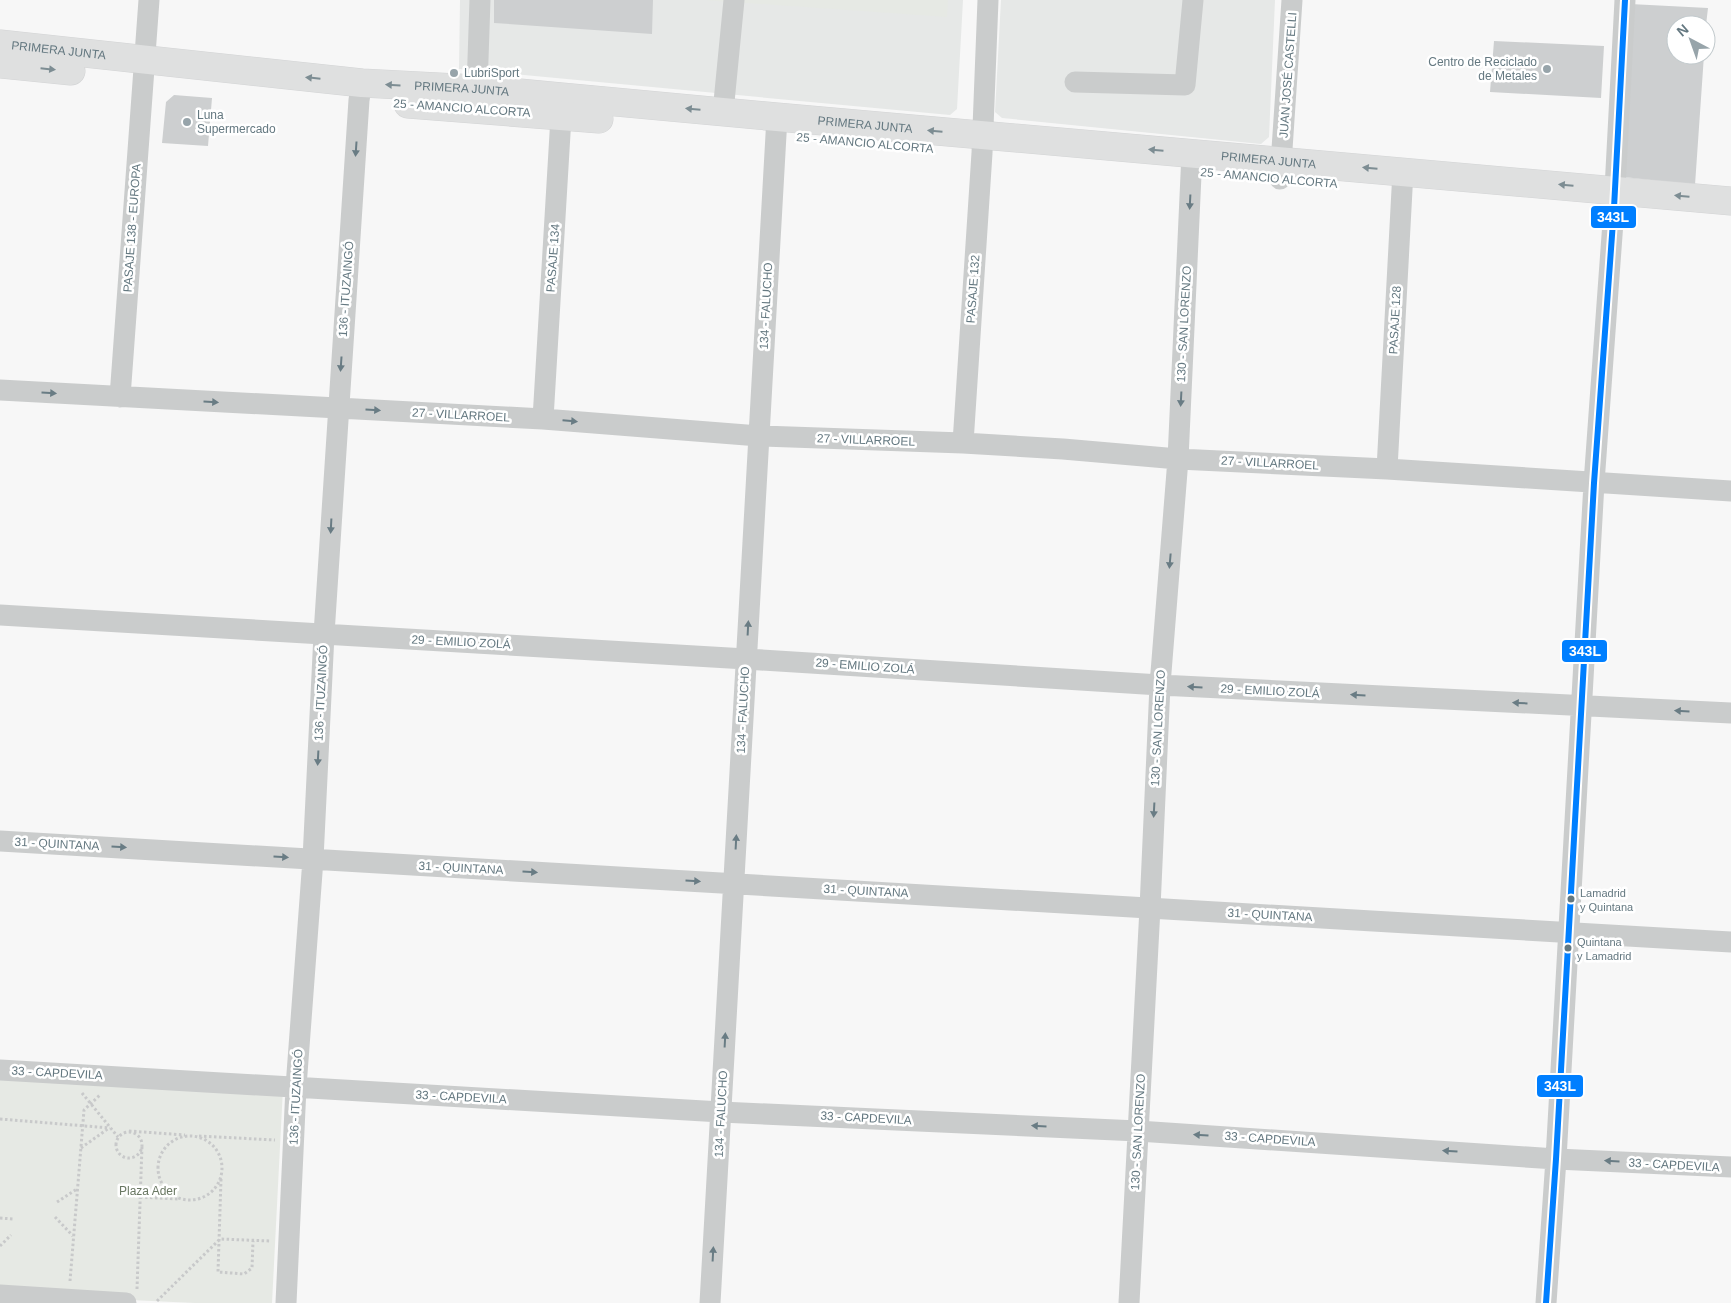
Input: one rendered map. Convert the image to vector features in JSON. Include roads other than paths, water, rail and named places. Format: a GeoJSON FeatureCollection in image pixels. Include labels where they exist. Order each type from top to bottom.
{"type":"FeatureCollection","features":[{"type":"Feature","properties":{"kind":"main road","name":"PRIMERA JUNTA"},"geometry":{"type":"LineString","coordinates":[[0,44],[143,69]]}},
{"type":"Feature","properties":{"kind":"main road","name":"25 - AMANCIO ALCORTA"},"geometry":{"type":"LineString","coordinates":[[0,64],[143,69],[360,92],[562,106],[776,126]]}},
{"type":"Feature","properties":{"kind":"main road","name":"PRIMERA JUNTA"},"geometry":{"type":"LineString","coordinates":[[360,92],[476,89],[562,106],[724,112],[776,126],[1614,199],[1731,201]]}},
{"type":"Feature","properties":{"kind":"main road"},"geometry":{"type":"LineString","coordinates":[[1614,199],[1731,220]]}},
{"type":"Feature","properties":{"kind":"street","name":"PASAJE 138 - EUROPA"},"geometry":{"type":"LineString","coordinates":[[120,397],[148,0]]}},
{"type":"Feature","properties":{"kind":"street"},"geometry":{"type":"LineString","coordinates":[[476,89],[480,0]]}},
{"type":"Feature","properties":{"kind":"street"},"geometry":{"type":"LineString","coordinates":[[724,112],[734,0]]}},
{"type":"Feature","properties":{"kind":"street","name":"PASAJE 132"},"geometry":{"type":"LineString","coordinates":[[963,443],[983,144],[988,0]]}},
{"type":"Feature","properties":{"kind":"street"},"geometry":{"type":"LineString","coordinates":[[1075,82],[1185,84],[1193,0]]}},
{"type":"Feature","properties":{"kind":"street","name":"JUAN JOSÉ CASTELLI"},"geometry":{"type":"LineString","coordinates":[[1281,170],[1292,0]]}},
{"type":"Feature","properties":{"kind":"street"},"geometry":{"type":"LineString","coordinates":[[1546,1303],[1556,1158],[1594,483],[1614,199],[1625,0]]}},
{"type":"Feature","properties":{"kind":"street","name":"136 - ITUZAINGÓ"},"geometry":{"type":"LineString","coordinates":[[286,1303],[296,1087],[313,859],[324,634],[360,92]]}},
{"type":"Feature","properties":{"kind":"street","name":"PASAJE 134"},"geometry":{"type":"LineString","coordinates":[[543,419],[562,106]]}},
{"type":"Feature","properties":{"kind":"street","name":"134 - FALUCHO"},"geometry":{"type":"LineString","coordinates":[[710,1303],[776,126]]}},
{"type":"Feature","properties":{"kind":"street","name":"130 - SAN LORENZO"},"geometry":{"type":"LineString","coordinates":[[1129,1303],[1160,685],[1178,459],[1192,162]]}},
{"type":"Feature","properties":{"kind":"street","name":"PASAJE 128"},"geometry":{"type":"LineString","coordinates":[[1387,469],[1403,180]]}},
{"type":"Feature","properties":{"kind":"street","name":"27 - VILLARROEL"},"geometry":{"type":"LineString","coordinates":[[0,390],[543,419],[759,436],[963,443],[1178,459],[1387,469],[1731,491]]}},
{"type":"Feature","properties":{"kind":"street","name":"29 - EMILIO ZOLÁ"},"geometry":{"type":"LineString","coordinates":[[0,615],[1160,685],[1731,713]]}},
{"type":"Feature","properties":{"kind":"street","name":"31 - QUINTANA"},"geometry":{"type":"LineString","coordinates":[[0,840],[1731,942]]}},
{"type":"Feature","properties":{"kind":"street","name":"33 - CAPDEVILA"},"geometry":{"type":"LineString","coordinates":[[0,1070],[721,1112],[1138,1131],[1731,1168]]}},
{"type":"Feature","properties":{"kind":"street"},"geometry":{"type":"LineString","coordinates":[[0,1295],[131,1297]]}},
{"type":"Feature","properties":{"kind":"place","name":"Centro de Reciclado de Metales"},"geometry":{"type":"Point","coordinates":[1547,69]}},
{"type":"Feature","properties":{"kind":"place","name":"LubriSport"},"geometry":{"type":"Point","coordinates":[454,73]}},
{"type":"Feature","properties":{"kind":"place","name":"Luna Supermercado"},"geometry":{"type":"Point","coordinates":[187,122]}},
{"type":"Feature","properties":{"kind":"place","name":"Lamadrid y Quintana"},"geometry":{"type":"Point","coordinates":[1571,899]}},
{"type":"Feature","properties":{"kind":"place","name":"Quintana y Lamadrid"},"geometry":{"type":"Point","coordinates":[1568,948]}},
{"type":"Feature","properties":{"kind":"park label","name":"Plaza Ader"},"geometry":{"type":"Point","coordinates":[148,1191]}}]}
